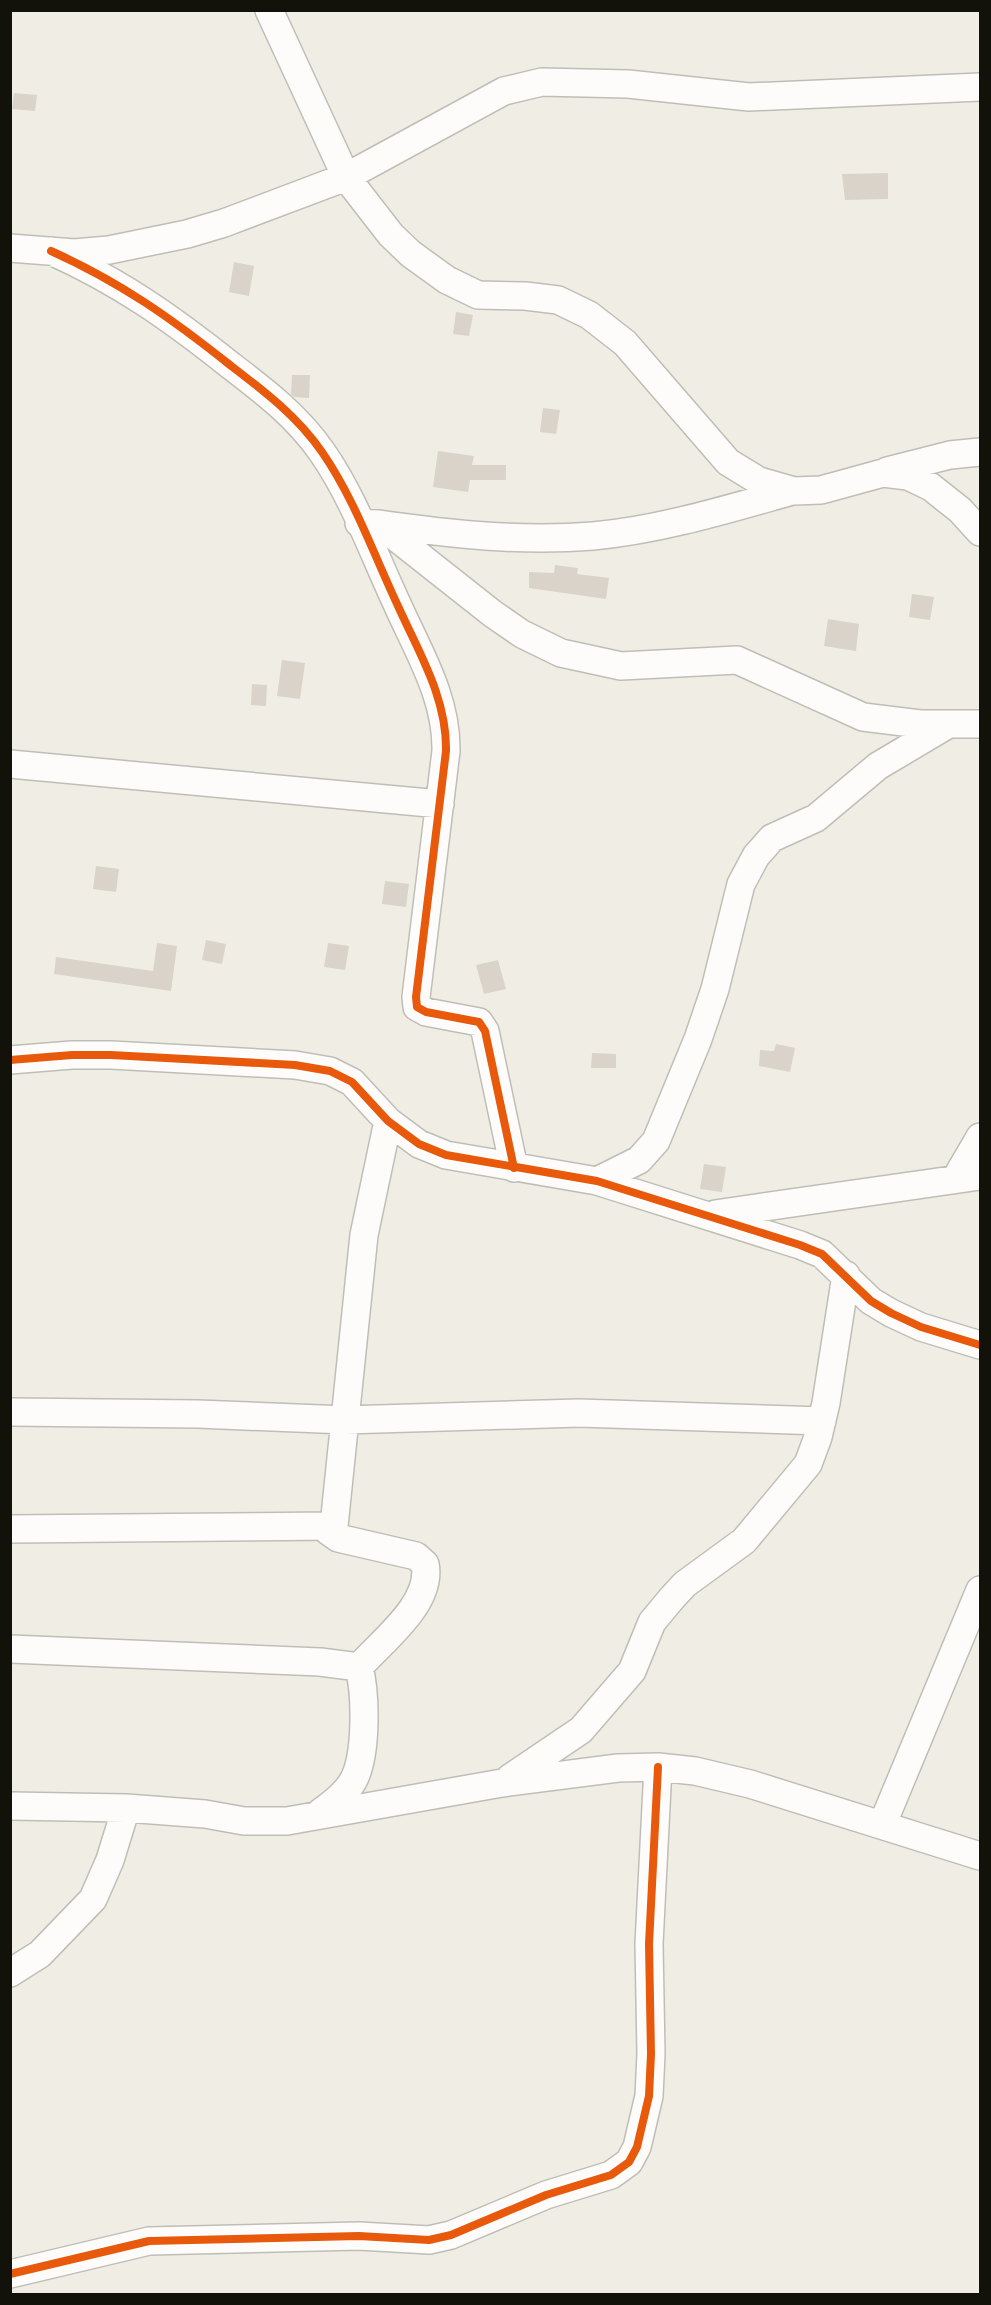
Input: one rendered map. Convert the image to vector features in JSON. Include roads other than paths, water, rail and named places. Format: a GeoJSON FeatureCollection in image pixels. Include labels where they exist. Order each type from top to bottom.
{"type":"FeatureCollection","features":[{"type":"Feature","properties":{"kind":"street"},"geometry":{"type":"LineString","coordinates":[[269,10],[346,177],[391,236],[411,255],[447,280],[478,295],[525,296],[558,300],[589,315],[625,343],[728,462],[759,481],[794,491]]}},
{"type":"Feature","properties":{"kind":"street"},"geometry":{"type":"LineString","coordinates":[[12,248],[74,253],[110,250],[187,234],[346,177],[504,91],[542,82],[609,83],[749,97],[981,87]]}},
{"type":"Feature","properties":{"kind":"street"},"geometry":{"type":"LineString","coordinates":[[51,251],[90,269],[145,300],[283,406],[322,452],[369,524],[434,685],[447,727],[440,804],[416,997],[417,1007],[426,1012],[479,1022],[485,1031],[514,1168]]}},
{"type":"Feature","properties":{"kind":"street"},"geometry":{"type":"LineString","coordinates":[[369,524],[445,533],[531,539],[594,536],[661,524],[794,491],[821,490],[950,455],[981,452]]}},
{"type":"Feature","properties":{"kind":"street"},"geometry":{"type":"LineString","coordinates":[[883,473],[908,476],[931,487],[960,510],[981,532]]}},
{"type":"Feature","properties":{"kind":"street"},"geometry":{"type":"LineString","coordinates":[[369,524],[522,634],[561,652],[621,666],[737,660],[863,717],[920,724],[981,724]]}},
{"type":"Feature","properties":{"kind":"street"},"geometry":{"type":"LineString","coordinates":[[597,1181],[639,1160],[656,1141],[701,1029],[715,988],[741,884],[756,856],[772,838],[816,818],[878,766],[948,724]]}},
{"type":"Feature","properties":{"kind":"street"},"geometry":{"type":"LineString","coordinates":[[10,764],[440,804]]}},
{"type":"Feature","properties":{"kind":"street"},"geometry":{"type":"LineString","coordinates":[[10,1060],[82,1055],[295,1065],[330,1071],[352,1082],[388,1121],[419,1144],[446,1155],[597,1181],[822,1254],[871,1301],[891,1313],[921,1327],[981,1346]]}},
{"type":"Feature","properties":{"kind":"street"},"geometry":{"type":"LineString","coordinates":[[334,1526],[364,1234],[388,1121]]}},
{"type":"Feature","properties":{"kind":"street"},"geometry":{"type":"LineString","coordinates":[[708,1216],[968,1177],[981,1137]]}},
{"type":"Feature","properties":{"kind":"street"},"geometry":{"type":"LineString","coordinates":[[502,1783],[581,1730],[632,1671],[652,1622],[672,1598],[685,1584],[744,1541],[808,1464],[822,1421],[846,1275]]}},
{"type":"Feature","properties":{"kind":"street"},"geometry":{"type":"LineString","coordinates":[[10,1412],[198,1414],[345,1420],[579,1413],[822,1421]]}},
{"type":"Feature","properties":{"kind":"street"},"geometry":{"type":"LineString","coordinates":[[10,1530],[334,1526]]}},
{"type":"Feature","properties":{"kind":"street"},"geometry":{"type":"LineString","coordinates":[[334,1526],[328,1530],[338,1538],[416,1556],[425,1564],[428,1576],[412,1608],[359,1667]]}},
{"type":"Feature","properties":{"kind":"street"},"geometry":{"type":"LineString","coordinates":[[883,1823],[981,1590]]}},
{"type":"Feature","properties":{"kind":"street"},"geometry":{"type":"LineString","coordinates":[[10,1649],[320,1662],[359,1667]]}},
{"type":"Feature","properties":{"kind":"street"},"geometry":{"type":"LineString","coordinates":[[313,1818],[341,1796],[359,1766],[364,1698],[359,1667]]}},
{"type":"Feature","properties":{"kind":"street"},"geometry":{"type":"LineString","coordinates":[[10,2274],[149,2241],[359,2236],[429,2240],[451,2235],[546,2195],[610,2175],[630,2162],[637,2147],[649,2096],[651,2054],[649,1944],[658,1767]]}},
{"type":"Feature","properties":{"kind":"street"},"geometry":{"type":"LineString","coordinates":[[10,1806],[126,1808],[205,1814],[244,1821],[313,1818],[502,1783],[618,1768],[658,1767],[695,1771],[750,1784],[883,1823],[981,1856]]}},
{"type":"Feature","properties":{"kind":"street"},"geometry":{"type":"LineString","coordinates":[[10,1973],[40,1954],[93,1899],[106,1870],[126,1808]]}}]}
